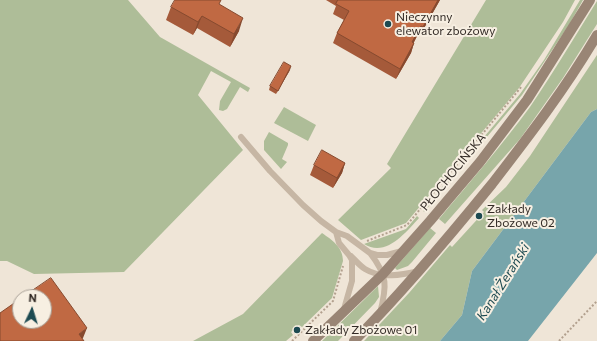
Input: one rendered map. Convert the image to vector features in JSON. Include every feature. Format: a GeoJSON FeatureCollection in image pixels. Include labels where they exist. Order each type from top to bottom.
{"type":"FeatureCollection","features":[{"type":"Feature","properties":{"kind":"main road","name":"PŁOCHOCIŃSKA"},"geometry":{"type":"LineString","coordinates":[[312,341],[383,274],[480,162],[527,100],[590,0]]}},
{"type":"Feature","properties":{"kind":"main road"},"geometry":{"type":"LineString","coordinates":[[354,341],[420,271],[524,143],[594,45],[597,36]]}},
{"type":"Feature","properties":{"kind":"lane"},"geometry":{"type":"LineString","coordinates":[[241,137],[270,171],[320,221],[336,232],[347,236],[370,253],[379,265],[383,274],[385,292],[379,314]]}},
{"type":"Feature","properties":{"kind":"lane"},"geometry":{"type":"LineString","coordinates":[[336,232],[339,243],[364,269],[372,273],[398,276],[420,271]]}},
{"type":"Feature","properties":{"kind":"lane"},"geometry":{"type":"LineString","coordinates":[[370,253],[387,255],[404,251]]}},
{"type":"Feature","properties":{"kind":"lane"},"geometry":{"type":"LineString","coordinates":[[343,312],[352,281],[350,255]]}},
{"type":"Feature","properties":{"kind":"path"},"geometry":{"type":"LineString","coordinates":[[362,243],[407,225],[523,86]]}},
{"type":"Feature","properties":{"kind":"path"},"geometry":{"type":"LineString","coordinates":[[292,341],[333,300],[345,261]]}},
{"type":"Feature","properties":{"kind":"path"},"geometry":{"type":"LineString","coordinates":[[559,341],[597,301]]}},
{"type":"Feature","properties":{"kind":"green space"},"geometry":{"type":"Polygon","coordinates":[[[0,0],[128,0],[160,37],[250,88],[248,92],[240,87],[227,109],[223,111],[219,110],[220,101],[231,82],[211,71],[198,95],[243,150],[124,272],[34,274],[7,261],[0,261],[0,0]]]}},
{"type":"Feature","properties":{"kind":"green space"},"geometry":{"type":"Polygon","coordinates":[[[486,0],[575,0],[563,22],[519,88],[406,223],[361,240],[338,220],[391,168],[387,164],[486,0]]]}},
{"type":"Feature","properties":{"kind":"green space"},"geometry":{"type":"Polygon","coordinates":[[[580,0],[583,0],[569,25],[522,95],[424,212],[423,210],[520,94],[544,60],[580,0]]]}},
{"type":"Feature","properties":{"kind":"green space"},"geometry":{"type":"Polygon","coordinates":[[[597,1],[597,24],[563,78],[520,139],[445,224],[439,219],[530,107],[597,1]]]}},
{"type":"Feature","properties":{"kind":"green space"},"geometry":{"type":"Polygon","coordinates":[[[597,55],[597,109],[591,112],[472,271],[462,315],[440,341],[364,341],[409,293],[450,245],[452,247],[484,212],[482,210],[506,187],[530,156],[597,55]]]}},
{"type":"Feature","properties":{"kind":"green space"},"geometry":{"type":"Polygon","coordinates":[[[284,107],[316,125],[308,141],[274,123],[284,107]]]}},
{"type":"Feature","properties":{"kind":"green space"},"geometry":{"type":"Polygon","coordinates":[[[269,132],[288,143],[282,159],[287,162],[281,169],[264,150],[264,141],[269,132]]]}},
{"type":"Feature","properties":{"kind":"green space"},"geometry":{"type":"Polygon","coordinates":[[[417,216],[419,218],[408,230],[395,242],[388,246],[380,248],[364,244],[406,229],[417,216]]]}},
{"type":"Feature","properties":{"kind":"green space"},"geometry":{"type":"Polygon","coordinates":[[[430,228],[436,233],[408,266],[397,270],[395,268],[430,228]]]}},
{"type":"Feature","properties":{"kind":"green space"},"geometry":{"type":"Polygon","coordinates":[[[322,233],[336,244],[343,256],[343,261],[332,298],[302,327],[299,325],[291,332],[293,335],[286,341],[193,341],[243,314],[322,233]]]}},
{"type":"Feature","properties":{"kind":"green space"},"geometry":{"type":"Polygon","coordinates":[[[378,286],[379,297],[375,303],[338,341],[322,341],[378,286]]]}},
{"type":"Feature","properties":{"kind":"water","name":"Kanał Żerański"},"geometry":{"type":"Polygon","coordinates":[[[597,109],[597,253],[528,341],[440,341],[462,315],[472,271],[591,112],[597,109]]]}},
{"type":"Feature","properties":{"kind":"building"},"geometry":{"type":"Polygon","coordinates":[[[175,0],[221,0],[219,4],[243,18],[234,34],[202,16],[198,22],[171,7],[175,0]]]}},
{"type":"Feature","properties":{"kind":"building"},"geometry":{"type":"Polygon","coordinates":[[[338,0],[438,0],[423,27],[421,26],[412,42],[414,43],[400,69],[337,33],[349,11],[336,4],[338,0]]]}},
{"type":"Feature","properties":{"kind":"building"},"geometry":{"type":"Polygon","coordinates":[[[284,62],[291,66],[278,91],[270,86],[284,62]]]}},
{"type":"Feature","properties":{"kind":"building"},"geometry":{"type":"Polygon","coordinates":[[[322,150],[345,163],[337,178],[314,165],[322,150]]]}},
{"type":"Feature","properties":{"kind":"building"},"geometry":{"type":"Polygon","coordinates":[[[51,278],[87,328],[79,334],[84,341],[0,341],[0,313],[12,305],[12,329],[52,329],[52,289],[35,289],[51,278]]]}},
{"type":"Feature","properties":{"kind":"place","name":"Nieczynny elewator zbożowy"},"geometry":{"type":"Point","coordinates":[388,24]}},
{"type":"Feature","properties":{"kind":"place","name":"Zakłady Zbożowe 02"},"geometry":{"type":"Point","coordinates":[479,216]}},
{"type":"Feature","properties":{"kind":"place","name":"Zakłady Zbożowe 01"},"geometry":{"type":"Point","coordinates":[297,330]}}]}
